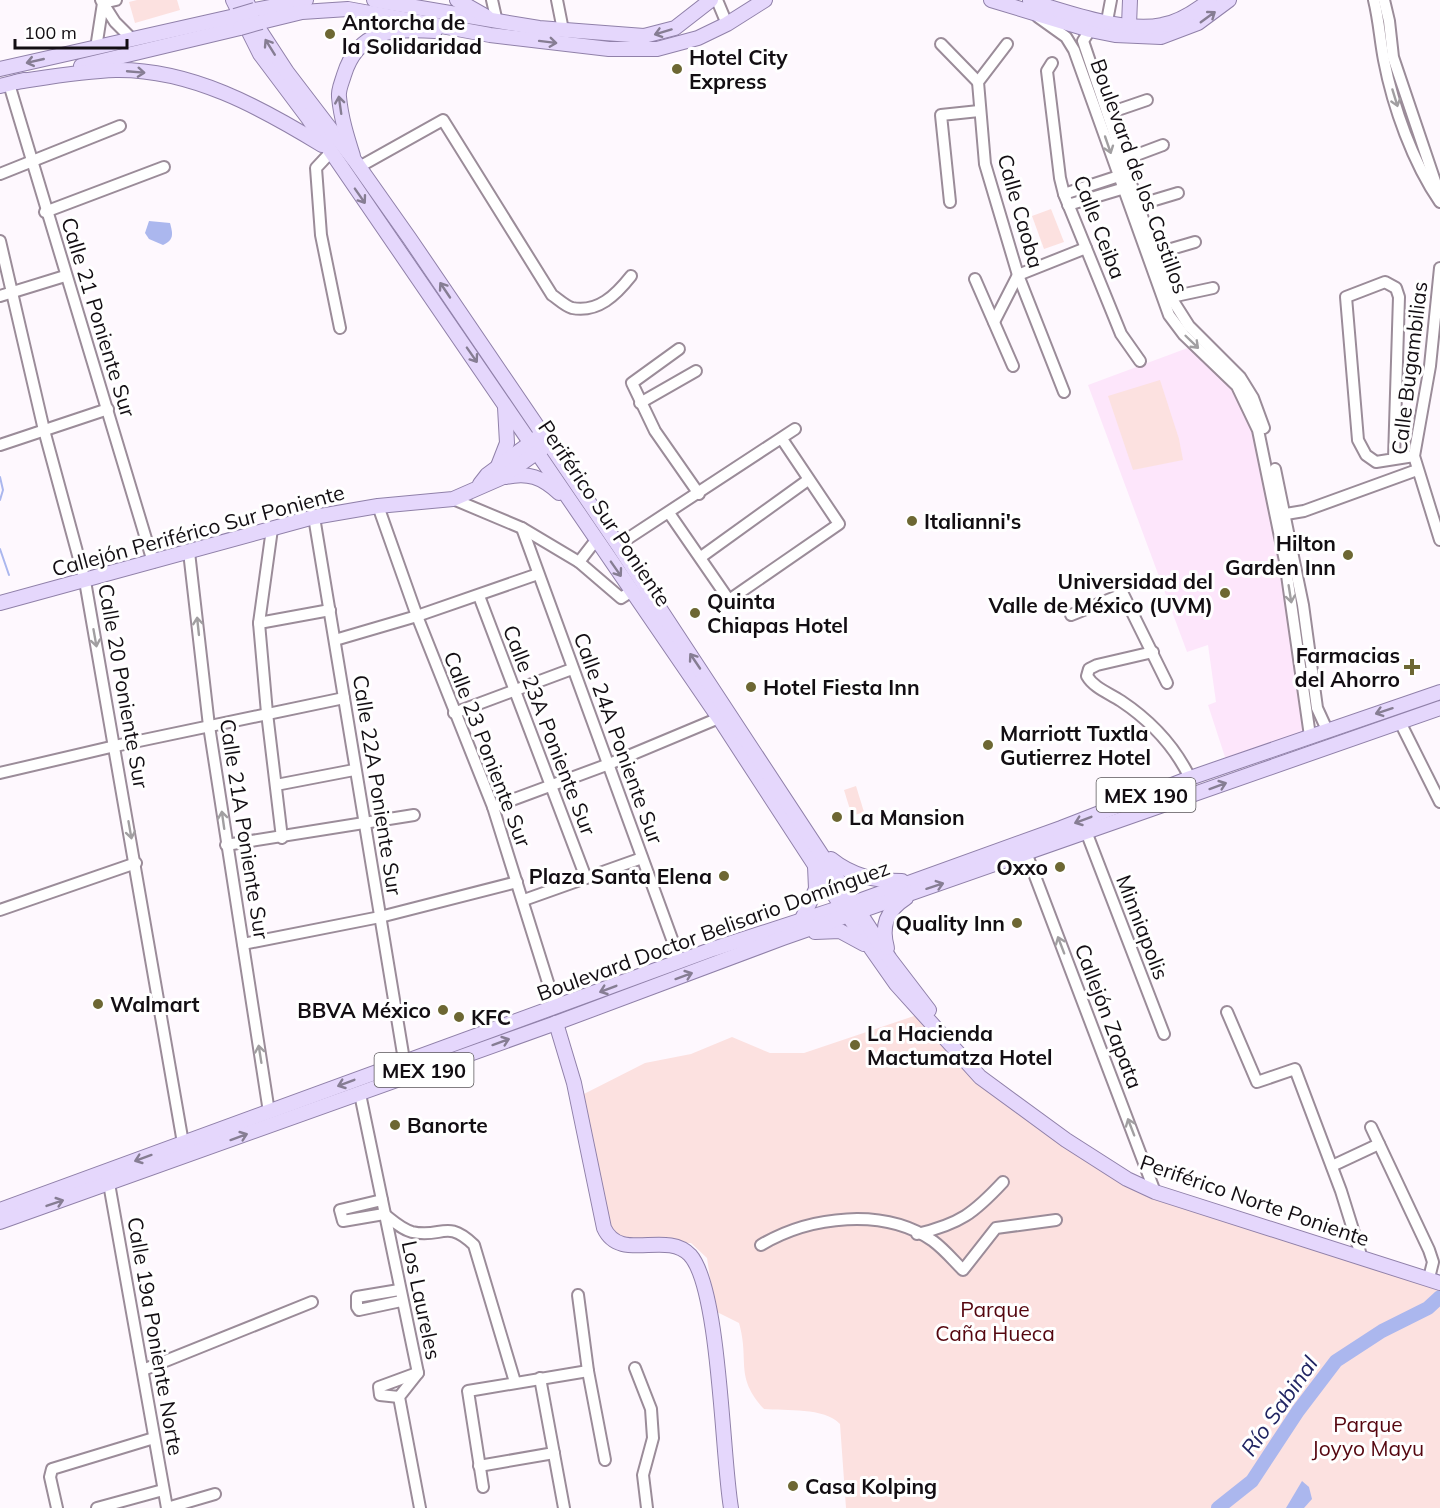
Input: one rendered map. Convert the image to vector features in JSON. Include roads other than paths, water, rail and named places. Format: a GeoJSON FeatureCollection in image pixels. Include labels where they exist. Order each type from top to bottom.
{"type":"FeatureCollection","features":[{"type":"Feature","properties":{"kind":"main road","name":"Periférico Sur Poniente"},"geometry":{"type":"LineString","coordinates":[[233,0],[260,54],[505,405],[596,540],[632,591],[745,737],[851,909]]}},
{"type":"Feature","properties":{"kind":"main road"},"geometry":{"type":"LineString","coordinates":[[8,84],[238,22],[254,11],[306,0]]}},
{"type":"Feature","properties":{"kind":"main road"},"geometry":{"type":"LineString","coordinates":[[374,0],[563,30],[644,36],[661,33],[688,20],[711,0]]}},
{"type":"Feature","properties":{"kind":"main road"},"geometry":{"type":"LineString","coordinates":[[457,0],[496,18]]}},
{"type":"Feature","properties":{"kind":"main road"},"geometry":{"type":"LineString","coordinates":[[991,0],[1129,25],[1161,25],[1193,13],[1210,0]]}},
{"type":"Feature","properties":{"kind":"main road"},"geometry":{"type":"LineString","coordinates":[[1129,25],[1130,0]]}},
{"type":"Feature","properties":{"kind":"main road"},"geometry":{"type":"LineString","coordinates":[[1026,5],[1090,30],[1115,35],[1161,37],[1198,23],[1230,0]]}},
{"type":"Feature","properties":{"kind":"main road"},"geometry":{"type":"LineString","coordinates":[[254,11],[302,12],[348,9],[490,34],[609,49],[645,50],[686,43],[726,24],[760,2]]}},
{"type":"Feature","properties":{"kind":"main road"},"geometry":{"type":"LineString","coordinates":[[254,11],[259,29],[287,72],[357,164]]}},
{"type":"Feature","properties":{"kind":"main road"},"geometry":{"type":"LineString","coordinates":[[0,69],[132,39],[238,22]]}},
{"type":"Feature","properties":{"kind":"main road"},"geometry":{"type":"LineString","coordinates":[[357,164],[342,120],[339,94],[348,62],[366,40],[384,31],[408,29],[490,34]]}},
{"type":"Feature","properties":{"kind":"main road"},"geometry":{"type":"LineString","coordinates":[[8,84],[78,72],[118,70],[155,73],[199,84],[241,100],[328,150]]}},
{"type":"Feature","properties":{"kind":"main road","name":"Periférico Sur Poniente"},"geometry":{"type":"LineString","coordinates":[[357,164],[618,545],[713,698],[720,718],[817,855]]}},
{"type":"Feature","properties":{"kind":"main road"},"geometry":{"type":"LineString","coordinates":[[500,472],[507,443],[505,405]]}},
{"type":"Feature","properties":{"kind":"main road"},"geometry":{"type":"LineString","coordinates":[[453,499],[479,486],[546,439]]}},
{"type":"Feature","properties":{"kind":"main road"},"geometry":{"type":"LineString","coordinates":[[500,472],[534,476],[549,483],[573,506]]}},
{"type":"Feature","properties":{"kind":"main road","name":"Callejón Periférico Sur Poniente"},"geometry":{"type":"LineString","coordinates":[[0,603],[314,517],[378,506],[453,499]]}},
{"type":"Feature","properties":{"kind":"main road","name":"Boulevard Doctor Belisario Domínguez"},"geometry":{"type":"LineString","coordinates":[[0,1210],[360,1094],[795,934],[851,909],[1190,778],[1440,692]]}},
{"type":"Feature","properties":{"kind":"main road","name":"Boulevard Doctor Belisario Domínguez"},"geometry":{"type":"LineString","coordinates":[[914,886],[1027,855],[1440,708]]}},
{"type":"Feature","properties":{"kind":"main road"},"geometry":{"type":"LineString","coordinates":[[731,735],[738,738],[745,737]]}},
{"type":"Feature","properties":{"kind":"main road"},"geometry":{"type":"LineString","coordinates":[[802,919],[816,889],[817,855],[851,873],[914,886]]}},
{"type":"Feature","properties":{"kind":"main road"},"geometry":{"type":"LineString","coordinates":[[890,959],[884,936],[886,919],[914,886]]}},
{"type":"Feature","properties":{"kind":"main road","name":"Boulevard Doctor Belisario Domínguez"},"geometry":{"type":"LineString","coordinates":[[0,1222],[183,1143],[404,1060],[802,919],[851,909]]}},
{"type":"Feature","properties":{"kind":"main road","name":"Periférico Norte Poniente"},"geometry":{"type":"LineString","coordinates":[[851,909],[953,1038],[993,1079],[1074,1139],[1153,1187],[1437,1278]]}},
{"type":"Feature","properties":{"kind":"main road","name":"Periférico Norte Poniente"},"geometry":{"type":"LineString","coordinates":[[851,909],[874,954],[919,1012],[980,1077],[1066,1140],[1127,1179],[1437,1278]]}},
{"type":"Feature","properties":{"kind":"main road"},"geometry":{"type":"LineString","coordinates":[[795,934],[840,932],[853,936],[874,954]]}},
{"type":"Feature","properties":{"kind":"main road"},"geometry":{"type":"LineString","coordinates":[[556,1023],[574,1083],[608,1238],[616,1244],[627,1246],[672,1246],[689,1254],[699,1269],[712,1325],[731,1508]]}},
{"type":"Feature","properties":{"kind":"street"},"geometry":{"type":"LineString","coordinates":[[102,2],[116,0]]}},
{"type":"Feature","properties":{"kind":"street"},"geometry":{"type":"LineString","coordinates":[[492,0],[496,18]]}},
{"type":"Feature","properties":{"kind":"street"},"geometry":{"type":"LineString","coordinates":[[557,0],[563,30]]}},
{"type":"Feature","properties":{"kind":"street"},"geometry":{"type":"LineString","coordinates":[[717,0],[726,24]]}},
{"type":"Feature","properties":{"kind":"street"},"geometry":{"type":"LineString","coordinates":[[1107,21],[1111,3],[1130,0]]}},
{"type":"Feature","properties":{"kind":"street"},"geometry":{"type":"LineString","coordinates":[[1374,0],[1416,161],[1440,202]]}},
{"type":"Feature","properties":{"kind":"street"},"geometry":{"type":"LineString","coordinates":[[1384,0],[1389,21],[1388,58],[1440,196]]}},
{"type":"Feature","properties":{"kind":"street"},"geometry":{"type":"LineString","coordinates":[[102,2],[115,22],[132,39]]}},
{"type":"Feature","properties":{"kind":"street"},"geometry":{"type":"LineString","coordinates":[[96,48],[102,2]]}},
{"type":"Feature","properties":{"kind":"street","name":"Boulevard de los Castillos"},"geometry":{"type":"LineString","coordinates":[[1026,5],[1070,42],[1128,188],[1161,284],[1189,326],[1240,377],[1252,398],[1267,438],[1286,514],[1310,736]]}},
{"type":"Feature","properties":{"kind":"street","name":"Boulevard de los Castillos"},"geometry":{"type":"LineString","coordinates":[[1090,30],[1083,45],[1109,113],[1123,160],[1123,175]]}},
{"type":"Feature","properties":{"kind":"street"},"geometry":{"type":"LineString","coordinates":[[941,44],[978,82],[1007,44]]}},
{"type":"Feature","properties":{"kind":"street","name":"Calle Ceiba"},"geometry":{"type":"LineString","coordinates":[[1052,63],[1047,71],[1064,194],[1121,334],[1140,361]]}},
{"type":"Feature","properties":{"kind":"street","name":"Calle Caoba"},"geometry":{"type":"LineString","coordinates":[[978,82],[985,164],[1018,275],[1064,392]]}},
{"type":"Feature","properties":{"kind":"street","name":"Calle 21 Poniente Sur"},"geometry":{"type":"LineString","coordinates":[[8,84],[153,562]]}},
{"type":"Feature","properties":{"kind":"street"},"geometry":{"type":"LineString","coordinates":[[1109,113],[1147,100]]}},
{"type":"Feature","properties":{"kind":"street"},"geometry":{"type":"LineString","coordinates":[[950,202],[941,115],[979,111]]}},
{"type":"Feature","properties":{"kind":"street"},"geometry":{"type":"LineString","coordinates":[[357,164],[443,120],[552,295],[571,308],[596,306],[616,296],[631,276]]}},
{"type":"Feature","properties":{"kind":"street"},"geometry":{"type":"LineString","coordinates":[[0,174],[120,126]]}},
{"type":"Feature","properties":{"kind":"street"},"geometry":{"type":"LineString","coordinates":[[1123,160],[1163,145]]}},
{"type":"Feature","properties":{"kind":"street"},"geometry":{"type":"LineString","coordinates":[[328,150],[316,168],[321,235],[340,328]]}},
{"type":"Feature","properties":{"kind":"street"},"geometry":{"type":"LineString","coordinates":[[45,212],[164,167]]}},
{"type":"Feature","properties":{"kind":"street"},"geometry":{"type":"LineString","coordinates":[[1064,194],[1123,175]]}},
{"type":"Feature","properties":{"kind":"street"},"geometry":{"type":"LineString","coordinates":[[1068,205],[1128,188]]}},
{"type":"Feature","properties":{"kind":"street","name":"Boulevard de los Castillos"},"geometry":{"type":"LineString","coordinates":[[1128,188],[1138,205],[1154,254],[1169,315],[1184,334],[1237,386],[1258,430],[1292,572],[1317,708],[1328,732]]}},
{"type":"Feature","properties":{"kind":"street"},"geometry":{"type":"LineString","coordinates":[[1138,205],[1178,193]]}},
{"type":"Feature","properties":{"kind":"street","name":"Calle 20 Poniente Sur"},"geometry":{"type":"LineString","coordinates":[[0,241],[44,430],[85,581],[183,1143]]}},
{"type":"Feature","properties":{"kind":"street"},"geometry":{"type":"LineString","coordinates":[[1154,254],[1195,242]]}},
{"type":"Feature","properties":{"kind":"street"},"geometry":{"type":"LineString","coordinates":[[994,322],[1018,275],[1086,248]]}},
{"type":"Feature","properties":{"kind":"street","name":"Calle Bugambilias"},"geometry":{"type":"LineString","coordinates":[[1440,268],[1430,366],[1414,456],[1440,540]]}},
{"type":"Feature","properties":{"kind":"street"},"geometry":{"type":"LineString","coordinates":[[0,296],[65,276]]}},
{"type":"Feature","properties":{"kind":"street"},"geometry":{"type":"LineString","coordinates":[[975,279],[1012,366]]}},
{"type":"Feature","properties":{"kind":"street"},"geometry":{"type":"LineString","coordinates":[[1394,458],[1399,297],[1396,288],[1385,282],[1346,297],[1358,440],[1366,455],[1376,462],[1414,456]]}},
{"type":"Feature","properties":{"kind":"street"},"geometry":{"type":"LineString","coordinates":[[1171,297],[1214,288]]}},
{"type":"Feature","properties":{"kind":"street"},"geometry":{"type":"LineString","coordinates":[[679,349],[632,383],[655,431],[699,494]]}},
{"type":"Feature","properties":{"kind":"street"},"geometry":{"type":"LineString","coordinates":[[640,403],[696,371]]}},
{"type":"Feature","properties":{"kind":"street"},"geometry":{"type":"LineString","coordinates":[[0,445],[108,409]]}},
{"type":"Feature","properties":{"kind":"street"},"geometry":{"type":"LineString","coordinates":[[618,545],[795,429]]}},
{"type":"Feature","properties":{"kind":"street"},"geometry":{"type":"LineString","coordinates":[[669,513],[729,600],[839,524],[782,439]]}},
{"type":"Feature","properties":{"kind":"street"},"geometry":{"type":"LineString","coordinates":[[1286,514],[1304,511],[1417,470]]}},
{"type":"Feature","properties":{"kind":"street"},"geometry":{"type":"LineString","coordinates":[[701,557],[808,480]]}},
{"type":"Feature","properties":{"kind":"street","name":"Callejón Periférico Sur Poniente"},"geometry":{"type":"LineString","coordinates":[[453,499],[522,528],[579,562],[621,598],[632,591]]}},
{"type":"Feature","properties":{"kind":"street","name":"Calle 23 Poniente Sur"},"geometry":{"type":"LineString","coordinates":[[378,506],[454,713],[493,807],[556,1008]]}},
{"type":"Feature","properties":{"kind":"street","name":"Calle 22A Poniente Sur"},"geometry":{"type":"LineString","coordinates":[[314,517],[354,770],[404,1060]]}},
{"type":"Feature","properties":{"kind":"street","name":"Calle 24A Poniente Sur"},"geometry":{"type":"LineString","coordinates":[[522,528],[680,961]]}},
{"type":"Feature","properties":{"kind":"street"},"geometry":{"type":"LineString","coordinates":[[272,529],[259,623],[282,837]]}},
{"type":"Feature","properties":{"kind":"street"},"geometry":{"type":"LineString","coordinates":[[579,562],[596,540]]}},
{"type":"Feature","properties":{"kind":"street","name":"Calle 21A Poniente Sur"},"geometry":{"type":"LineString","coordinates":[[189,552],[209,726],[269,1112]]}},
{"type":"Feature","properties":{"kind":"street"},"geometry":{"type":"LineString","coordinates":[[335,640],[479,596],[538,574]]}},
{"type":"Feature","properties":{"kind":"street"},"geometry":{"type":"LineString","coordinates":[[1071,615],[1123,594],[1167,683]]}},
{"type":"Feature","properties":{"kind":"street","name":"Calle 23A Poniente Sur"},"geometry":{"type":"LineString","coordinates":[[479,596],[513,691],[586,878]]}},
{"type":"Feature","properties":{"kind":"street"},"geometry":{"type":"LineString","coordinates":[[259,623],[330,610]]}},
{"type":"Feature","properties":{"kind":"street"},"geometry":{"type":"LineString","coordinates":[[1153,652],[1097,665],[1089,669],[1087,676],[1091,683],[1122,702],[1164,737],[1177,753],[1190,778]]}},
{"type":"Feature","properties":{"kind":"street"},"geometry":{"type":"LineString","coordinates":[[454,713],[572,669]]}},
{"type":"Feature","properties":{"kind":"street"},"geometry":{"type":"LineString","coordinates":[[0,774],[115,746],[344,698]]}},
{"type":"Feature","properties":{"kind":"street"},"geometry":{"type":"LineString","coordinates":[[493,807],[609,764],[720,718]]}},
{"type":"Feature","properties":{"kind":"street"},"geometry":{"type":"LineString","coordinates":[[1400,722],[1440,802]]}},
{"type":"Feature","properties":{"kind":"street"},"geometry":{"type":"LineString","coordinates":[[276,785],[354,770]]}},
{"type":"Feature","properties":{"kind":"street"},"geometry":{"type":"LineString","coordinates":[[226,845],[414,815]]}},
{"type":"Feature","properties":{"kind":"street","name":"Minniapolis"},"geometry":{"type":"LineString","coordinates":[[1087,834],[1164,1034]]}},
{"type":"Feature","properties":{"kind":"street","name":"Callejón Zapata"},"geometry":{"type":"LineString","coordinates":[[1027,855],[1153,1187]]}},
{"type":"Feature","properties":{"kind":"street"},"geometry":{"type":"LineString","coordinates":[[524,900],[642,858]]}},
{"type":"Feature","properties":{"kind":"street"},"geometry":{"type":"LineString","coordinates":[[0,910],[136,863]]}},
{"type":"Feature","properties":{"kind":"street"},"geometry":{"type":"LineString","coordinates":[[243,944],[380,917],[517,882]]}},
{"type":"Feature","properties":{"kind":"street"},"geometry":{"type":"LineString","coordinates":[[1227,1012],[1257,1082],[1295,1069],[1332,1166],[1360,1252]]}},
{"type":"Feature","properties":{"kind":"street","name":"Los Laureles"},"geometry":{"type":"LineString","coordinates":[[360,1094],[418,1373],[399,1397]]}},
{"type":"Feature","properties":{"kind":"street"},"geometry":{"type":"LineString","coordinates":[[1371,1127],[1429,1250],[1437,1278]]}},
{"type":"Feature","properties":{"kind":"street"},"geometry":{"type":"LineString","coordinates":[[1332,1166],[1379,1144]]}},
{"type":"Feature","properties":{"kind":"street","name":"Calle 19a Poniente Norte"},"geometry":{"type":"LineString","coordinates":[[108,1177],[167,1508]]}},
{"type":"Feature","properties":{"kind":"street"},"geometry":{"type":"LineString","coordinates":[[917,1234],[956,1222],[978,1209],[1003,1182]]}},
{"type":"Feature","properties":{"kind":"street"},"geometry":{"type":"LineString","coordinates":[[382,1200],[340,1212],[345,1222],[384,1214],[400,1227],[411,1232],[423,1233],[446,1229],[466,1237],[474,1245],[515,1382]]}},
{"type":"Feature","properties":{"kind":"street"},"geometry":{"type":"LineString","coordinates":[[761,1245],[783,1233],[852,1218],[888,1221],[933,1241],[963,1270],[996,1228],[1056,1220]]}},
{"type":"Feature","properties":{"kind":"street"},"geometry":{"type":"LineString","coordinates":[[578,1295],[588,1371],[605,1460]]}},
{"type":"Feature","properties":{"kind":"street"},"geometry":{"type":"LineString","coordinates":[[142,1370],[312,1302]]}},
{"type":"Feature","properties":{"kind":"street"},"geometry":{"type":"LineString","coordinates":[[635,1368],[648,1399],[652,1418],[653,1438],[644,1475],[647,1508]]}},
{"type":"Feature","properties":{"kind":"street"},"geometry":{"type":"LineString","coordinates":[[483,1487],[468,1391],[588,1371]]}},
{"type":"Feature","properties":{"kind":"street"},"geometry":{"type":"LineString","coordinates":[[418,1373],[379,1387],[380,1395],[399,1397],[420,1508]]}},
{"type":"Feature","properties":{"kind":"street"},"geometry":{"type":"LineString","coordinates":[[540,1378],[564,1508]]}},
{"type":"Feature","properties":{"kind":"street"},"geometry":{"type":"LineString","coordinates":[[57,1508],[50,1477],[52,1469],[154,1438]]}},
{"type":"Feature","properties":{"kind":"street"},"geometry":{"type":"LineString","coordinates":[[479,1466],[554,1453]]}},
{"type":"Feature","properties":{"kind":"street"},"geometry":{"type":"LineString","coordinates":[[97,1508],[163,1490]]}},
{"type":"Feature","properties":{"kind":"street"},"geometry":{"type":"LineString","coordinates":[[167,1508],[215,1494]]}},
{"type":"Feature","properties":{"kind":"water"},"geometry":{"type":"Polygon","coordinates":[[[149,221],[170,223],[171,239],[163,245],[149,239],[145,233],[149,221]]]}},
{"type":"Feature","properties":{"kind":"water"},"geometry":{"type":"Polygon","coordinates":[[[1302,1481],[1309,1487],[1312,1499],[1304,1508],[1286,1508],[1302,1481]]]}},
{"type":"Feature","properties":{"kind":"waterway"},"geometry":{"type":"LineString","coordinates":[[0,477],[3,490],[0,500]]}},
{"type":"Feature","properties":{"kind":"waterway"},"geometry":{"type":"LineString","coordinates":[[0,549],[9,575]]}},
{"type":"Feature","properties":{"kind":"waterway","name":"Río Sabinal"},"geometry":{"type":"LineString","coordinates":[[1218,1508],[1252,1481],[1298,1411],[1336,1361],[1382,1331],[1428,1308],[1440,1297]]}},
{"type":"Feature","properties":{"kind":"place","name":"Antorcha de la Solidaridad"},"geometry":{"type":"Point","coordinates":[330,34]}},
{"type":"Feature","properties":{"kind":"place","name":"Hotel City Express"},"geometry":{"type":"Point","coordinates":[677,69]}},
{"type":"Feature","properties":{"kind":"place","name":"Italianni's"},"geometry":{"type":"Point","coordinates":[912,521]}},
{"type":"Feature","properties":{"kind":"place","name":"Hilton Garden Inn"},"geometry":{"type":"Point","coordinates":[1348,555]}},
{"type":"Feature","properties":{"kind":"place","name":"Universidad del Valle de México (UVM)"},"geometry":{"type":"Point","coordinates":[1225,593]}},
{"type":"Feature","properties":{"kind":"place","name":"Quinta Chiapas Hotel"},"geometry":{"type":"Point","coordinates":[695,613]}},
{"type":"Feature","properties":{"kind":"place","name":"Farmacias del Ahorro"},"geometry":{"type":"Point","coordinates":[1412,667]}},
{"type":"Feature","properties":{"kind":"place","name":"Hotel Fiesta Inn"},"geometry":{"type":"Point","coordinates":[751,687]}},
{"type":"Feature","properties":{"kind":"place","name":"Marriott Tuxtla Gutierrez Hotel"},"geometry":{"type":"Point","coordinates":[988,745]}},
{"type":"Feature","properties":{"kind":"place","name":"La Mansion"},"geometry":{"type":"Point","coordinates":[837,817]}},
{"type":"Feature","properties":{"kind":"place","name":"Oxxo"},"geometry":{"type":"Point","coordinates":[1060,867]}},
{"type":"Feature","properties":{"kind":"place","name":"Plaza Santa Elena"},"geometry":{"type":"Point","coordinates":[724,876]}},
{"type":"Feature","properties":{"kind":"place","name":"Quality Inn"},"geometry":{"type":"Point","coordinates":[1017,923]}},
{"type":"Feature","properties":{"kind":"place","name":"Walmart"},"geometry":{"type":"Point","coordinates":[98,1004]}},
{"type":"Feature","properties":{"kind":"place","name":"BBVA México"},"geometry":{"type":"Point","coordinates":[443,1010]}},
{"type":"Feature","properties":{"kind":"place","name":"KFC"},"geometry":{"type":"Point","coordinates":[459,1017]}},
{"type":"Feature","properties":{"kind":"place","name":"La Hacienda Mactumatza Hotel"},"geometry":{"type":"Point","coordinates":[855,1045]}},
{"type":"Feature","properties":{"kind":"place","name":"Banorte"},"geometry":{"type":"Point","coordinates":[395,1125]}},
{"type":"Feature","properties":{"kind":"place","name":"Casa Kolping"},"geometry":{"type":"Point","coordinates":[793,1486]}},
{"type":"Feature","properties":{"kind":"park label","name":"Parque Caña Hueca"},"geometry":{"type":"Point","coordinates":[995,1321]}},
{"type":"Feature","properties":{"kind":"park label","name":"Parque Joyyo Mayu"},"geometry":{"type":"Point","coordinates":[1368,1436]}}]}
